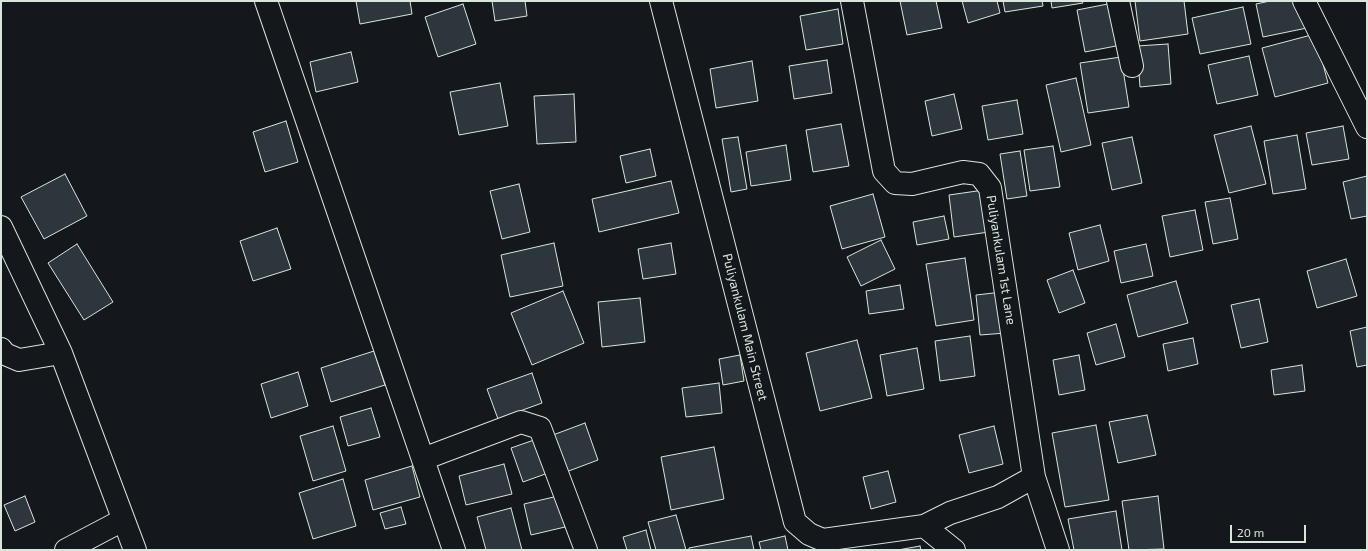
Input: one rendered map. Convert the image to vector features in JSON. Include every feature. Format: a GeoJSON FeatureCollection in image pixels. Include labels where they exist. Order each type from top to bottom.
{"type":"FeatureCollection","features":[{"type":"Feature","properties":{"kind":"street"},"geometry":{"type":"LineString","coordinates":[[266,1],[454,550]]}},
{"type":"Feature","properties":{"kind":"street","name":"Puliyankulam Main Street"},"geometry":{"type":"LineString","coordinates":[[661,1],[796,522],[808,534],[823,540],[924,526]]}},
{"type":"Feature","properties":{"kind":"street","name":"Puliyankulam 1st Lane"},"geometry":{"type":"LineString","coordinates":[[852,1],[884,171],[895,183],[912,184],[963,172],[978,174],[990,188],[1034,477],[1058,550]]}},
{"type":"Feature","properties":{"kind":"street"},"geometry":{"type":"LineString","coordinates":[[1118,1],[1132,66]]}},
{"type":"Feature","properties":{"kind":"street"},"geometry":{"type":"LineString","coordinates":[[1304,1],[1367,127]]}},
{"type":"Feature","properties":{"kind":"street"},"geometry":{"type":"LineString","coordinates":[[1,227],[61,353],[134,550]]}},
{"type":"Feature","properties":{"kind":"street"},"geometry":{"type":"LineString","coordinates":[[1,349],[4,354],[19,360],[61,353]]}},
{"type":"Feature","properties":{"kind":"street"},"geometry":{"type":"LineString","coordinates":[[423,459],[521,422],[540,428],[586,550]]}},
{"type":"Feature","properties":{"kind":"street"},"geometry":{"type":"LineString","coordinates":[[954,550],[924,526],[950,512],[998,496],[1034,477]]}},
{"type":"Feature","properties":{"kind":"street"},"geometry":{"type":"LineString","coordinates":[[66,550],[123,520]]}},
{"type":"Feature","properties":{"kind":"building"},"geometry":{"type":"Polygon","coordinates":[[[356,1],[410,1],[412,14],[360,24],[356,1]]]}},
{"type":"Feature","properties":{"kind":"building"},"geometry":{"type":"Polygon","coordinates":[[[492,1],[525,1],[527,16],[495,21],[492,1]]]}},
{"type":"Feature","properties":{"kind":"building"},"geometry":{"type":"Polygon","coordinates":[[[900,1],[936,1],[942,28],[907,35],[900,1]]]}},
{"type":"Feature","properties":{"kind":"building"},"geometry":{"type":"Polygon","coordinates":[[[962,1],[997,1],[1000,13],[968,23],[962,1]]]}},
{"type":"Feature","properties":{"kind":"building"},"geometry":{"type":"Polygon","coordinates":[[[1003,1],[1042,1],[1043,6],[1005,12],[1003,1]]]}},
{"type":"Feature","properties":{"kind":"building"},"geometry":{"type":"Polygon","coordinates":[[[1051,1],[1082,1],[1083,3],[1052,8],[1051,1]]]}},
{"type":"Feature","properties":{"kind":"building"},"geometry":{"type":"Polygon","coordinates":[[[1135,1],[1184,1],[1188,34],[1140,41],[1135,1]]]}},
{"type":"Feature","properties":{"kind":"building"},"geometry":{"type":"Polygon","coordinates":[[[1270,1],[1301,1],[1307,28],[1263,37],[1256,4],[1270,1]]]}},
{"type":"Feature","properties":{"kind":"building"},"geometry":{"type":"Polygon","coordinates":[[[1113,3],[1121,45],[1085,52],[1077,10],[1113,3]]]}},
{"type":"Feature","properties":{"kind":"building"},"geometry":{"type":"Polygon","coordinates":[[[463,4],[476,44],[438,57],[425,17],[463,4]]]}},
{"type":"Feature","properties":{"kind":"building"},"geometry":{"type":"Polygon","coordinates":[[[1243,7],[1251,44],[1200,54],[1192,18],[1243,7]]]}},
{"type":"Feature","properties":{"kind":"building"},"geometry":{"type":"Polygon","coordinates":[[[838,9],[843,44],[806,50],[800,16],[838,9]]]}},
{"type":"Feature","properties":{"kind":"building"},"geometry":{"type":"Polygon","coordinates":[[[1315,34],[1328,83],[1275,97],[1262,48],[1315,34]]]}},
{"type":"Feature","properties":{"kind":"building"},"geometry":{"type":"Polygon","coordinates":[[[1168,44],[1171,84],[1140,87],[1137,46],[1168,44]]]}},
{"type":"Feature","properties":{"kind":"building"},"geometry":{"type":"Polygon","coordinates":[[[351,52],[358,82],[316,92],[310,62],[351,52]]]}},
{"type":"Feature","properties":{"kind":"building"},"geometry":{"type":"Polygon","coordinates":[[[1249,56],[1258,95],[1217,104],[1208,65],[1249,56]]]}},
{"type":"Feature","properties":{"kind":"building"},"geometry":{"type":"Polygon","coordinates":[[[1121,57],[1129,107],[1088,113],[1080,63],[1121,57]]]}},
{"type":"Feature","properties":{"kind":"building"},"geometry":{"type":"Polygon","coordinates":[[[827,60],[832,93],[794,99],[789,66],[827,60]]]}},
{"type":"Feature","properties":{"kind":"building"},"geometry":{"type":"Polygon","coordinates":[[[752,61],[758,101],[716,108],[710,69],[752,61]]]}},
{"type":"Feature","properties":{"kind":"building"},"geometry":{"type":"Polygon","coordinates":[[[1076,78],[1091,145],[1061,152],[1046,85],[1076,78]]]}},
{"type":"Feature","properties":{"kind":"building"},"geometry":{"type":"Polygon","coordinates":[[[500,83],[508,126],[459,135],[450,92],[500,83]]]}},
{"type":"Feature","properties":{"kind":"building"},"geometry":{"type":"Polygon","coordinates":[[[574,94],[576,142],[537,144],[534,96],[574,94]]]}},
{"type":"Feature","properties":{"kind":"building"},"geometry":{"type":"Polygon","coordinates":[[[954,94],[962,129],[932,136],[925,101],[954,94]]]}},
{"type":"Feature","properties":{"kind":"building"},"geometry":{"type":"Polygon","coordinates":[[[1017,100],[1023,134],[988,140],[982,106],[1017,100]]]}},
{"type":"Feature","properties":{"kind":"building"},"geometry":{"type":"Polygon","coordinates":[[[286,121],[298,162],[265,172],[253,132],[286,121]]]}},
{"type":"Feature","properties":{"kind":"building"},"geometry":{"type":"Polygon","coordinates":[[[841,124],[849,166],[813,172],[806,130],[841,124]]]}},
{"type":"Feature","properties":{"kind":"building"},"geometry":{"type":"Polygon","coordinates":[[[1251,126],[1266,184],[1229,193],[1214,135],[1251,126]]]}},
{"type":"Feature","properties":{"kind":"building"},"geometry":{"type":"Polygon","coordinates":[[[1343,126],[1349,159],[1312,165],[1306,133],[1343,126]]]}},
{"type":"Feature","properties":{"kind":"building"},"geometry":{"type":"Polygon","coordinates":[[[1297,135],[1306,189],[1273,194],[1264,141],[1297,135]]]}},
{"type":"Feature","properties":{"kind":"building"},"geometry":{"type":"Polygon","coordinates":[[[738,137],[747,189],[731,192],[722,139],[738,137]]]}},
{"type":"Feature","properties":{"kind":"building"},"geometry":{"type":"Polygon","coordinates":[[[1132,137],[1142,183],[1112,190],[1102,143],[1132,137]]]}},
{"type":"Feature","properties":{"kind":"building"},"geometry":{"type":"Polygon","coordinates":[[[786,145],[791,180],[751,186],[746,152],[786,145]]]}},
{"type":"Feature","properties":{"kind":"building"},"geometry":{"type":"Polygon","coordinates":[[[1053,146],[1060,187],[1030,191],[1024,150],[1053,146]]]}},
{"type":"Feature","properties":{"kind":"building"},"geometry":{"type":"Polygon","coordinates":[[[650,149],[656,176],[626,183],[620,156],[650,149]]]}},
{"type":"Feature","properties":{"kind":"building"},"geometry":{"type":"Polygon","coordinates":[[[1020,151],[1027,196],[1007,199],[1000,154],[1020,151]]]}},
{"type":"Feature","properties":{"kind":"building"},"geometry":{"type":"Polygon","coordinates":[[[65,174],[87,216],[44,239],[21,197],[65,174]]]}},
{"type":"Feature","properties":{"kind":"building"},"geometry":{"type":"Polygon","coordinates":[[[1367,176],[1367,216],[1351,219],[1343,182],[1367,176]]]}},
{"type":"Feature","properties":{"kind":"building"},"geometry":{"type":"Polygon","coordinates":[[[671,181],[679,213],[599,232],[592,199],[671,181]]]}},
{"type":"Feature","properties":{"kind":"building"},"geometry":{"type":"Polygon","coordinates":[[[519,184],[530,232],[502,239],[490,191],[519,184]]]}},
{"type":"Feature","properties":{"kind":"building"},"geometry":{"type":"Polygon","coordinates":[[[984,190],[989,232],[954,237],[949,195],[984,190]]]}},
{"type":"Feature","properties":{"kind":"building"},"geometry":{"type":"Polygon","coordinates":[[[873,194],[885,237],[842,249],[830,206],[873,194]]]}},
{"type":"Feature","properties":{"kind":"building"},"geometry":{"type":"Polygon","coordinates":[[[1230,198],[1238,239],[1213,244],[1205,202],[1230,198]]]}},
{"type":"Feature","properties":{"kind":"building"},"geometry":{"type":"Polygon","coordinates":[[[1195,210],[1203,250],[1170,257],[1162,216],[1195,210]]]}},
{"type":"Feature","properties":{"kind":"building"},"geometry":{"type":"Polygon","coordinates":[[[944,216],[949,239],[917,245],[913,222],[944,216]]]}},
{"type":"Feature","properties":{"kind":"building"},"geometry":{"type":"Polygon","coordinates":[[[1100,225],[1109,261],[1078,270],[1069,233],[1100,225]]]}},
{"type":"Feature","properties":{"kind":"building"},"geometry":{"type":"Polygon","coordinates":[[[277,228],[291,269],[253,281],[240,241],[277,228]]]}},
{"type":"Feature","properties":{"kind":"building"},"geometry":{"type":"Polygon","coordinates":[[[881,240],[895,269],[861,286],[847,257],[881,240]]]}},
{"type":"Feature","properties":{"kind":"building"},"geometry":{"type":"Polygon","coordinates":[[[554,243],[563,286],[510,297],[501,255],[554,243]]]}},
{"type":"Feature","properties":{"kind":"building"},"geometry":{"type":"Polygon","coordinates":[[[671,243],[676,274],[643,279],[638,249],[671,243]]]}},
{"type":"Feature","properties":{"kind":"building"},"geometry":{"type":"Polygon","coordinates":[[[77,244],[113,302],[84,320],[48,263],[77,244]]]}},
{"type":"Feature","properties":{"kind":"building"},"geometry":{"type":"Polygon","coordinates":[[[1146,244],[1153,276],[1121,283],[1114,251],[1146,244]]]}},
{"type":"Feature","properties":{"kind":"building"},"geometry":{"type":"Polygon","coordinates":[[[965,258],[974,320],[936,326],[926,264],[965,258]]]}},
{"type":"Feature","properties":{"kind":"building"},"geometry":{"type":"Polygon","coordinates":[[[1346,259],[1357,296],[1317,308],[1307,271],[1346,259]]]}},
{"type":"Feature","properties":{"kind":"building"},"geometry":{"type":"Polygon","coordinates":[[[1073,270],[1085,303],[1059,313],[1047,280],[1073,270]]]}},
{"type":"Feature","properties":{"kind":"building"},"geometry":{"type":"Polygon","coordinates":[[[1176,281],[1188,323],[1138,337],[1127,295],[1176,281]]]}},
{"type":"Feature","properties":{"kind":"building"},"geometry":{"type":"Polygon","coordinates":[[[900,285],[904,309],[869,314],[866,291],[900,285]]]}},
{"type":"Feature","properties":{"kind":"building"},"geometry":{"type":"Polygon","coordinates":[[[563,291],[584,343],[532,365],[511,313],[563,291]]]}},
{"type":"Feature","properties":{"kind":"building"},"geometry":{"type":"Polygon","coordinates":[[[1002,292],[1006,333],[980,335],[976,295],[1002,292]]]}},
{"type":"Feature","properties":{"kind":"building"},"geometry":{"type":"Polygon","coordinates":[[[640,298],[645,342],[602,347],[598,302],[640,298]]]}},
{"type":"Feature","properties":{"kind":"building"},"geometry":{"type":"Polygon","coordinates":[[[1259,299],[1268,342],[1241,348],[1231,305],[1259,299]]]}},
{"type":"Feature","properties":{"kind":"building"},"geometry":{"type":"Polygon","coordinates":[[[1116,324],[1125,357],[1096,365],[1087,333],[1116,324]]]}},
{"type":"Feature","properties":{"kind":"building"},"geometry":{"type":"Polygon","coordinates":[[[1367,327],[1367,365],[1357,367],[1350,331],[1367,327]]]}},
{"type":"Feature","properties":{"kind":"building"},"geometry":{"type":"Polygon","coordinates":[[[970,336],[975,376],[940,381],[935,341],[970,336]]]}},
{"type":"Feature","properties":{"kind":"building"},"geometry":{"type":"Polygon","coordinates":[[[1193,338],[1198,364],[1168,371],[1163,344],[1193,338]]]}},
{"type":"Feature","properties":{"kind":"building"},"geometry":{"type":"Polygon","coordinates":[[[857,340],[872,398],[820,411],[806,353],[857,340]]]}},
{"type":"Feature","properties":{"kind":"building"},"geometry":{"type":"Polygon","coordinates":[[[917,348],[924,389],[887,396],[880,355],[917,348]]]}},
{"type":"Feature","properties":{"kind":"building"},"geometry":{"type":"Polygon","coordinates":[[[374,351],[385,385],[331,402],[321,368],[374,351]]]}},
{"type":"Feature","properties":{"kind":"building"},"geometry":{"type":"Polygon","coordinates":[[[740,355],[744,381],[723,385],[719,359],[740,355]]]}},
{"type":"Feature","properties":{"kind":"building"},"geometry":{"type":"Polygon","coordinates":[[[1079,355],[1085,390],[1059,395],[1053,360],[1079,355]]]}},
{"type":"Feature","properties":{"kind":"building"},"geometry":{"type":"Polygon","coordinates":[[[1302,365],[1305,391],[1274,395],[1271,370],[1302,365]]]}},
{"type":"Feature","properties":{"kind":"building"},"geometry":{"type":"Polygon","coordinates":[[[298,372],[308,406],[271,418],[261,384],[298,372]]]}},
{"type":"Feature","properties":{"kind":"building"},"geometry":{"type":"Polygon","coordinates":[[[532,373],[542,403],[498,419],[487,389],[532,373]]]}},
{"type":"Feature","properties":{"kind":"building"},"geometry":{"type":"Polygon","coordinates":[[[719,383],[722,413],[686,417],[682,388],[719,383]]]}},
{"type":"Feature","properties":{"kind":"building"},"geometry":{"type":"Polygon","coordinates":[[[371,408],[380,437],[348,446],[340,417],[371,408]]]}},
{"type":"Feature","properties":{"kind":"building"},"geometry":{"type":"Polygon","coordinates":[[[1147,415],[1156,455],[1118,463],[1109,422],[1147,415]]]}},
{"type":"Feature","properties":{"kind":"building"},"geometry":{"type":"Polygon","coordinates":[[[585,423],[598,460],[566,472],[553,435],[585,423]]]}},
{"type":"Feature","properties":{"kind":"building"},"geometry":{"type":"Polygon","coordinates":[[[1096,425],[1109,500],[1065,507],[1052,433],[1096,425]]]}},
{"type":"Feature","properties":{"kind":"building"},"geometry":{"type":"Polygon","coordinates":[[[333,426],[346,471],[313,481],[300,436],[333,426]]]}},
{"type":"Feature","properties":{"kind":"building"},"geometry":{"type":"Polygon","coordinates":[[[994,426],[1003,464],[969,473],[959,435],[994,426]]]}},
{"type":"Feature","properties":{"kind":"building"},"geometry":{"type":"Polygon","coordinates":[[[537,439],[548,473],[523,482],[511,448],[537,439]]]}},
{"type":"Feature","properties":{"kind":"building"},"geometry":{"type":"Polygon","coordinates":[[[714,447],[724,499],[671,510],[661,457],[714,447]]]}},
{"type":"Feature","properties":{"kind":"building"},"geometry":{"type":"Polygon","coordinates":[[[504,464],[512,494],[466,505],[459,476],[504,464]]]}},
{"type":"Feature","properties":{"kind":"building"},"geometry":{"type":"Polygon","coordinates":[[[412,466],[420,497],[373,510],[365,480],[412,466]]]}},
{"type":"Feature","properties":{"kind":"building"},"geometry":{"type":"Polygon","coordinates":[[[888,471],[896,502],[871,509],[863,477],[888,471]]]}},
{"type":"Feature","properties":{"kind":"building"},"geometry":{"type":"Polygon","coordinates":[[[343,479],[356,526],[313,539],[299,493],[343,479]]]}},
{"type":"Feature","properties":{"kind":"building"},"geometry":{"type":"Polygon","coordinates":[[[25,496],[35,522],[15,531],[4,505],[25,496]]]}},
{"type":"Feature","properties":{"kind":"building"},"geometry":{"type":"Polygon","coordinates":[[[558,496],[565,527],[531,535],[524,504],[558,496]]]}},
{"type":"Feature","properties":{"kind":"building"},"geometry":{"type":"Polygon","coordinates":[[[1158,496],[1164,549],[1129,550],[1122,501],[1158,496]]]}},
{"type":"Feature","properties":{"kind":"building"},"geometry":{"type":"Polygon","coordinates":[[[401,507],[406,524],[385,529],[380,513],[401,507]]]}},
{"type":"Feature","properties":{"kind":"building"},"geometry":{"type":"Polygon","coordinates":[[[511,508],[522,550],[486,550],[477,517],[511,508]]]}},
{"type":"Feature","properties":{"kind":"building"},"geometry":{"type":"Polygon","coordinates":[[[1116,511],[1122,550],[1074,550],[1068,519],[1116,511]]]}},
{"type":"Feature","properties":{"kind":"building"},"geometry":{"type":"Polygon","coordinates":[[[676,515],[686,550],[656,550],[648,522],[676,515]]]}},
{"type":"Feature","properties":{"kind":"building"},"geometry":{"type":"Polygon","coordinates":[[[646,530],[651,550],[627,550],[623,537],[646,530]]]}},
{"type":"Feature","properties":{"kind":"building"},"geometry":{"type":"Polygon","coordinates":[[[751,536],[754,550],[689,550],[689,548],[751,536]]]}},
{"type":"Feature","properties":{"kind":"building"},"geometry":{"type":"Polygon","coordinates":[[[785,536],[788,550],[761,550],[759,542],[785,536]]]}},
{"type":"Feature","properties":{"kind":"building"},"geometry":{"type":"Polygon","coordinates":[[[920,546],[921,550],[898,550],[920,546]]]}}]}
